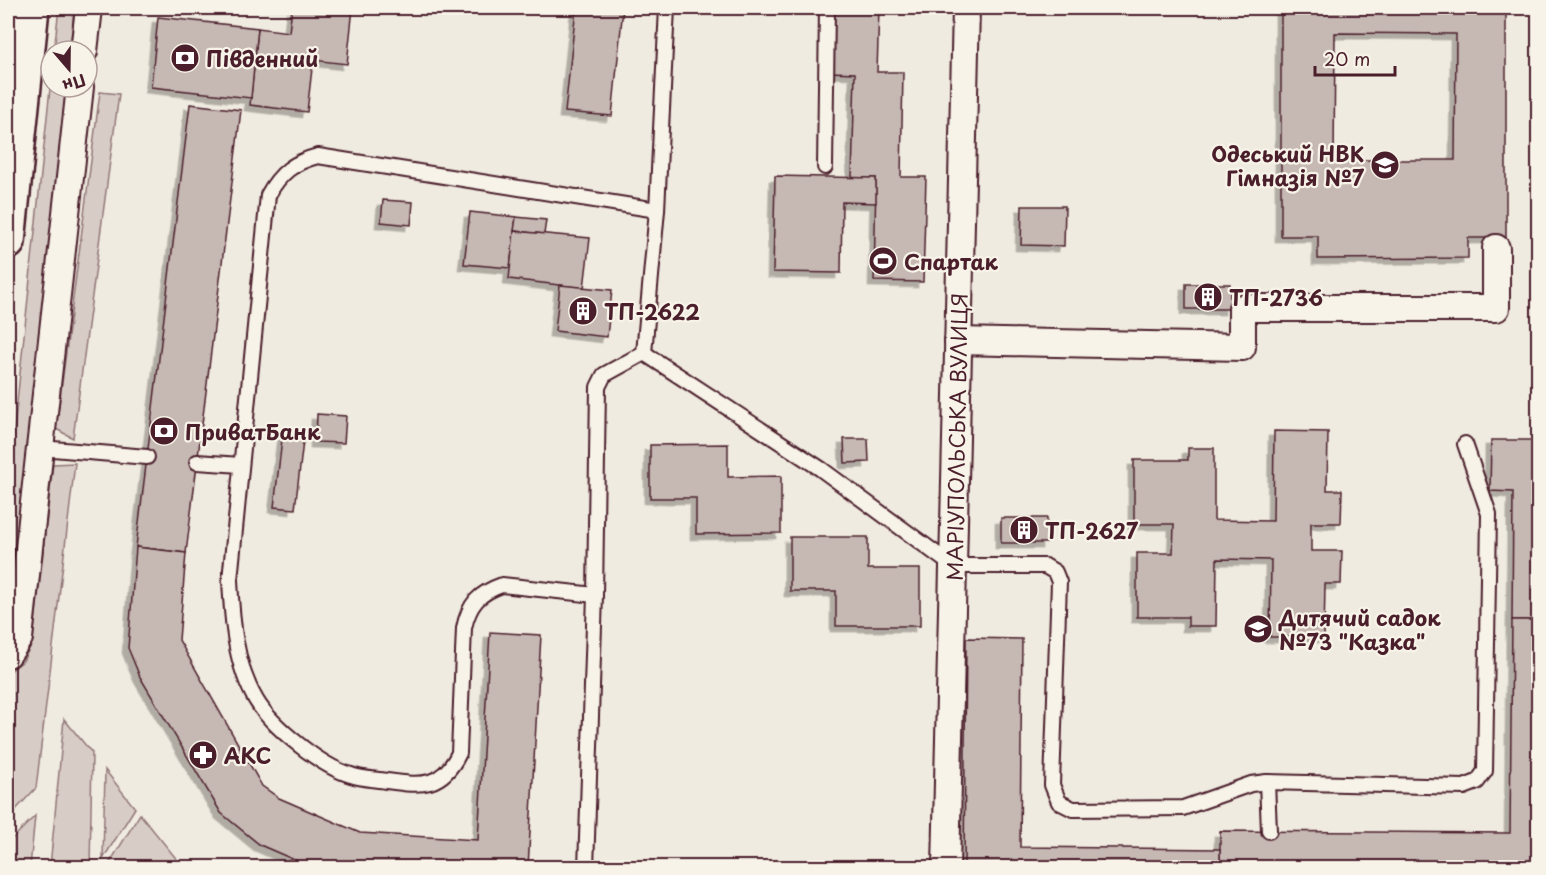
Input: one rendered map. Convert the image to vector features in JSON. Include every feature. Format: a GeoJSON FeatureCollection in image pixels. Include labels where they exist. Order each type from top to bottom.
{"type":"FeatureCollection","features":[{"type":"Feature","properties":{"kind":"highway"},"geometry":{"type":"LineString","coordinates":[[8,242],[10,184],[32,8]]}},
{"type":"Feature","properties":{"kind":"street"},"geometry":{"type":"LineString","coordinates":[[85,39],[88,8]]}},
{"type":"Feature","properties":{"kind":"street","name":"МАРІУПОЛЬСЬКА ВУЛИЦЯ"},"geometry":{"type":"LineString","coordinates":[[946,867],[966,8]]}},
{"type":"Feature","properties":{"kind":"street"},"geometry":{"type":"LineString","coordinates":[[8,654],[19,639],[79,99]]}},
{"type":"Feature","properties":{"kind":"street"},"geometry":{"type":"LineString","coordinates":[[958,341],[1242,347],[1242,308],[1496,308],[1496,248]]}},
{"type":"Feature","properties":{"kind":"lane"},"geometry":{"type":"LineString","coordinates":[[644,353],[657,210],[667,8]]}},
{"type":"Feature","properties":{"kind":"lane"},"geometry":{"type":"LineString","coordinates":[[825,168],[827,8]]}},
{"type":"Feature","properties":{"kind":"lane"},"geometry":{"type":"LineString","coordinates":[[595,595],[502,585],[487,590],[475,600],[467,613],[464,628],[459,753],[451,770],[435,781],[416,785],[349,775],[296,745],[256,700],[234,639],[230,580],[268,195],[276,180],[288,168],[302,160],[318,156],[657,210]]}},
{"type":"Feature","properties":{"kind":"lane"},"geometry":{"type":"LineString","coordinates":[[644,353],[821,469],[953,566],[1045,566],[1055,572],[1059,582],[1052,785],[1059,802],[1072,809],[1183,808],[1251,784],[1267,782],[1464,787],[1478,782],[1485,771],[1489,513],[1465,444]]}},
{"type":"Feature","properties":{"kind":"lane"},"geometry":{"type":"LineString","coordinates":[[586,867],[595,595],[598,387],[604,375],[644,353]]}},
{"type":"Feature","properties":{"kind":"lane"},"geometry":{"type":"LineString","coordinates":[[41,448],[147,457]]}},
{"type":"Feature","properties":{"kind":"lane"},"geometry":{"type":"LineString","coordinates":[[197,462],[241,465]]}},
{"type":"Feature","properties":{"kind":"lane"},"geometry":{"type":"LineString","coordinates":[[1267,782],[1269,831]]}},
{"type":"Feature","properties":{"kind":"shaded area"},"geometry":{"type":"Polygon","coordinates":[[[59,8],[74,8],[71,39],[55,39],[59,8]]]}},
{"type":"Feature","properties":{"kind":"shaded area"},"geometry":{"type":"Polygon","coordinates":[[[100,92],[119,94],[73,438],[56,429],[100,92]]]}},
{"type":"Feature","properties":{"kind":"shaded area"},"geometry":{"type":"Polygon","coordinates":[[[49,99],[65,99],[8,625],[8,488],[49,99]]]}},
{"type":"Feature","properties":{"kind":"shaded area"},"geometry":{"type":"Polygon","coordinates":[[[75,463],[36,788],[8,818],[8,673],[23,661],[33,641],[53,464],[75,463]]]}},
{"type":"Feature","properties":{"kind":"shaded area"},"geometry":{"type":"Polygon","coordinates":[[[64,719],[92,753],[90,867],[50,867],[64,719]]]}},
{"type":"Feature","properties":{"kind":"shaded area"},"geometry":{"type":"Polygon","coordinates":[[[105,771],[135,808],[103,859],[105,771]]]}},
{"type":"Feature","properties":{"kind":"shaded area"},"geometry":{"type":"Polygon","coordinates":[[[140,814],[183,867],[107,867],[140,814]]]}},
{"type":"Feature","properties":{"kind":"shaded area"},"geometry":{"type":"Polygon","coordinates":[[[35,816],[30,867],[8,867],[8,843],[35,816]]]}},
{"type":"Feature","properties":{"kind":"building"},"geometry":{"type":"Polygon","coordinates":[[[292,8],[353,8],[347,64],[313,60],[307,112],[250,105],[258,28],[289,32],[292,8]]]}},
{"type":"Feature","properties":{"kind":"building"},"geometry":{"type":"Polygon","coordinates":[[[576,8],[623,8],[612,116],[565,112],[576,8]]]}},
{"type":"Feature","properties":{"kind":"building"},"geometry":{"type":"Polygon","coordinates":[[[831,8],[879,8],[877,72],[903,72],[901,177],[926,177],[923,282],[874,281],[876,178],[852,178],[855,73],[829,72],[831,8]]]}},
{"type":"Feature","properties":{"kind":"building"},"geometry":{"type":"Polygon","coordinates":[[[1281,8],[1506,8],[1506,238],[1468,238],[1468,258],[1318,259],[1318,236],[1281,236],[1281,8]],[[1335,33],[1334,160],[1455,160],[1456,34],[1335,33]]]}},
{"type":"Feature","properties":{"kind":"building"},"geometry":{"type":"Polygon","coordinates":[[[158,17],[258,28],[251,98],[151,87],[158,17]]]}},
{"type":"Feature","properties":{"kind":"building"},"geometry":{"type":"Polygon","coordinates":[[[190,104],[241,110],[186,553],[136,547],[190,104]]]}},
{"type":"Feature","properties":{"kind":"building"},"geometry":{"type":"Polygon","coordinates":[[[775,176],[876,178],[876,203],[842,202],[841,273],[773,272],[775,176]]]}},
{"type":"Feature","properties":{"kind":"building"},"geometry":{"type":"Polygon","coordinates":[[[383,200],[413,202],[411,225],[381,222],[383,200]]]}},
{"type":"Feature","properties":{"kind":"building"},"geometry":{"type":"Polygon","coordinates":[[[1022,206],[1065,206],[1064,246],[1021,245],[1022,206]]]}},
{"type":"Feature","properties":{"kind":"building"},"geometry":{"type":"Polygon","coordinates":[[[470,212],[516,217],[510,268],[464,264],[470,212]]]}},
{"type":"Feature","properties":{"kind":"building"},"geometry":{"type":"Polygon","coordinates":[[[516,217],[546,220],[544,234],[514,231],[516,217]]]}},
{"type":"Feature","properties":{"kind":"building"},"geometry":{"type":"Polygon","coordinates":[[[514,231],[590,238],[584,288],[509,279],[514,231]]]}},
{"type":"Feature","properties":{"kind":"building","name":"ТП-2736"},"geometry":{"type":"Polygon","coordinates":[[[1186,284],[1230,284],[1230,309],[1186,309],[1186,284]]]}},
{"type":"Feature","properties":{"kind":"building","name":"ТП-2622"},"geometry":{"type":"Polygon","coordinates":[[[560,285],[612,290],[607,337],[555,331],[560,285]]]}},
{"type":"Feature","properties":{"kind":"building"},"geometry":{"type":"Polygon","coordinates":[[[317,414],[346,416],[344,443],[316,442],[317,414]]]}},
{"type":"Feature","properties":{"kind":"building"},"geometry":{"type":"Polygon","coordinates":[[[283,431],[304,433],[295,509],[274,507],[283,431]]]}},
{"type":"Feature","properties":{"kind":"building"},"geometry":{"type":"Polygon","coordinates":[[[1274,431],[1328,432],[1327,490],[1342,490],[1341,523],[1311,523],[1311,551],[1342,551],[1341,584],[1325,584],[1324,637],[1270,637],[1271,560],[1217,559],[1216,626],[1188,626],[1188,617],[1137,617],[1137,553],[1173,553],[1174,524],[1134,524],[1134,460],[1188,460],[1188,448],[1214,448],[1214,520],[1273,521],[1274,431]]]}},
{"type":"Feature","properties":{"kind":"building"},"geometry":{"type":"Polygon","coordinates":[[[844,439],[868,439],[869,462],[845,463],[844,439]]]}},
{"type":"Feature","properties":{"kind":"building"},"geometry":{"type":"Polygon","coordinates":[[[1491,440],[1538,440],[1538,620],[1512,620],[1513,492],[1490,491],[1491,440]]]}},
{"type":"Feature","properties":{"kind":"building"},"geometry":{"type":"Polygon","coordinates":[[[728,444],[728,477],[781,476],[781,533],[696,534],[696,498],[650,498],[650,445],[728,444]]]}},
{"type":"Feature","properties":{"kind":"building","name":"ТП-2627"},"geometry":{"type":"Polygon","coordinates":[[[1001,518],[1047,518],[1047,543],[1001,543],[1001,518]]]}},
{"type":"Feature","properties":{"kind":"building"},"geometry":{"type":"Polygon","coordinates":[[[790,537],[868,537],[868,569],[920,569],[920,626],[836,626],[836,591],[790,591],[790,537]]]}},
{"type":"Feature","properties":{"kind":"building"},"geometry":{"type":"Polygon","coordinates":[[[136,547],[186,553],[179,640],[262,786],[279,798],[360,833],[478,840],[490,632],[541,635],[528,868],[313,868],[260,845],[221,813],[140,677],[128,648],[136,547]]]}},
{"type":"Feature","properties":{"kind":"building"},"geometry":{"type":"Polygon","coordinates":[[[1512,620],[1538,620],[1538,868],[1220,868],[1220,831],[1510,833],[1512,620]]]}},
{"type":"Feature","properties":{"kind":"building"},"geometry":{"type":"Polygon","coordinates":[[[966,638],[1022,639],[1020,847],[1220,849],[1220,868],[964,868],[966,638]]]}},
{"type":"Feature","properties":{"kind":"place","name":"Пiвденний"},"geometry":{"type":"Point","coordinates":[185,58]}},
{"type":"Feature","properties":{"kind":"place","name":"Одеський НВК Гімназія №7"},"geometry":{"type":"Point","coordinates":[1385,165]}},
{"type":"Feature","properties":{"kind":"place","name":"Спартак"},"geometry":{"type":"Point","coordinates":[883,261]}},
{"type":"Feature","properties":{"kind":"place","name":"ТП-2736"},"geometry":{"type":"Point","coordinates":[1208,297]}},
{"type":"Feature","properties":{"kind":"place","name":"ТП-2622"},"geometry":{"type":"Point","coordinates":[583,311]}},
{"type":"Feature","properties":{"kind":"place","name":"ПриватБанк"},"geometry":{"type":"Point","coordinates":[164,431]}},
{"type":"Feature","properties":{"kind":"place","name":"ТП-2627"},"geometry":{"type":"Point","coordinates":[1024,530]}},
{"type":"Feature","properties":{"kind":"place","name":"Дитячий садок №73 \"Казка\""},"geometry":{"type":"Point","coordinates":[1258,629]}},
{"type":"Feature","properties":{"kind":"place","name":"АКС"},"geometry":{"type":"Point","coordinates":[203,755]}}]}
